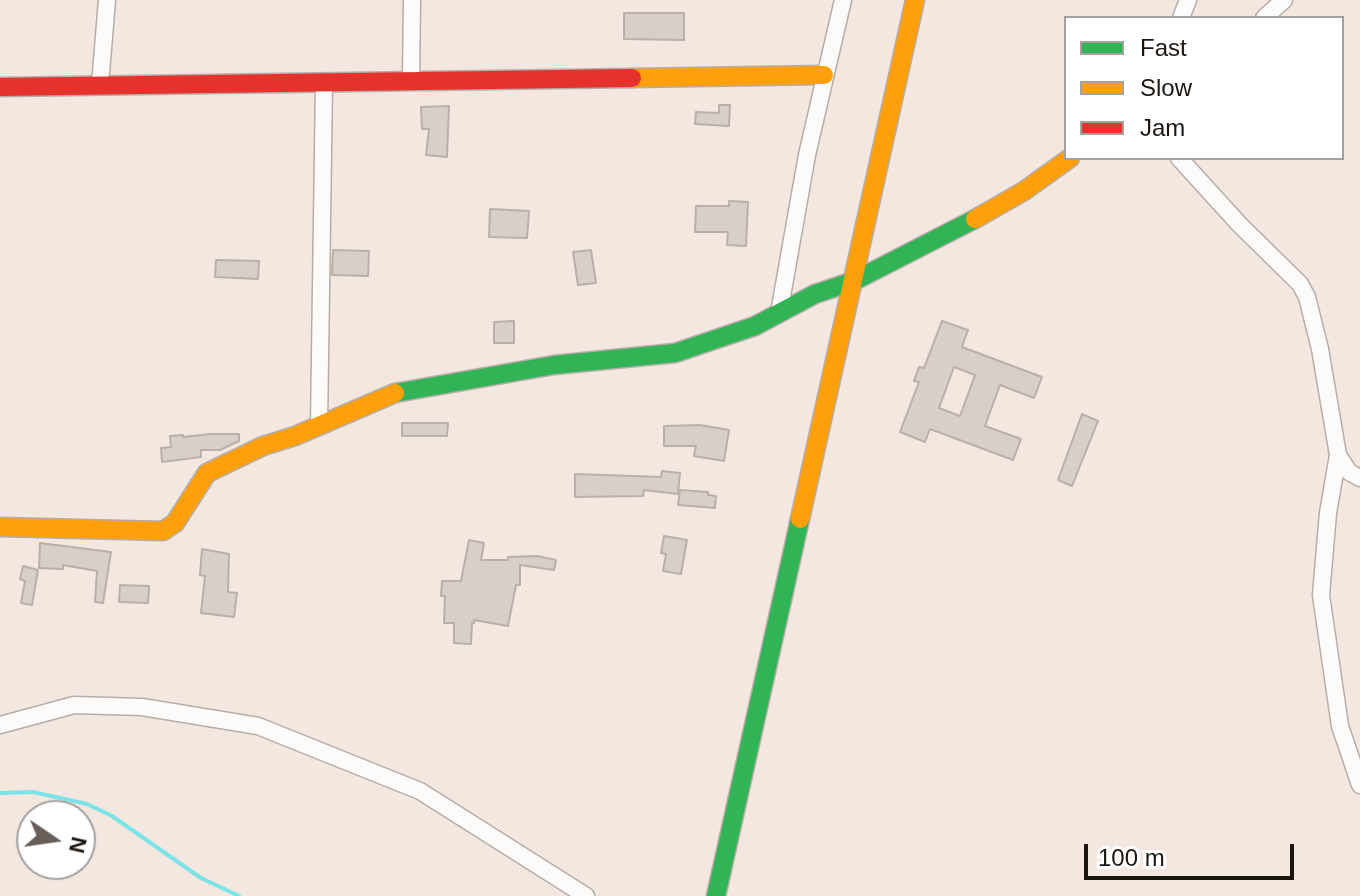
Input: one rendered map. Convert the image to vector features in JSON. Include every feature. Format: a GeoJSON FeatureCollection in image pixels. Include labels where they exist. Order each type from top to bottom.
{"type":"FeatureCollection","features":[{"type":"Feature","properties":{"kind":"street"},"geometry":{"type":"LineString","coordinates":[[100,85],[107,0]]}},
{"type":"Feature","properties":{"kind":"street"},"geometry":{"type":"LineString","coordinates":[[411,80],[412,0]]}},
{"type":"Feature","properties":{"kind":"street"},"geometry":{"type":"LineString","coordinates":[[779,313],[824,75],[843,0]]}},
{"type":"Feature","properties":{"kind":"street"},"geometry":{"type":"LineString","coordinates":[[716,896],[915,0]]}},
{"type":"Feature","properties":{"kind":"street"},"geometry":{"type":"LineString","coordinates":[[1266,16],[1284,0]]}},
{"type":"Feature","properties":{"kind":"street"},"geometry":{"type":"LineString","coordinates":[[0,87],[824,75]]}},
{"type":"Feature","properties":{"kind":"street"},"geometry":{"type":"LineString","coordinates":[[319,426],[324,83]]}},
{"type":"Feature","properties":{"kind":"street"},"geometry":{"type":"LineString","coordinates":[[0,527],[163,531],[175,523],[207,473],[263,446],[319,426],[399,391],[554,365],[675,353],[755,326],[815,294],[854,281],[945,236],[1011,199],[1067,160]]}},
{"type":"Feature","properties":{"kind":"street"},"geometry":{"type":"LineString","coordinates":[[1181,160],[1239,224],[1300,284],[1307,297],[1320,349],[1338,455],[1328,513],[1321,595],[1340,726],[1360,785]]}},
{"type":"Feature","properties":{"kind":"street"},"geometry":{"type":"LineString","coordinates":[[1338,455],[1349,472],[1360,478]]}},
{"type":"Feature","properties":{"kind":"street"},"geometry":{"type":"LineString","coordinates":[[0,725],[74,705],[142,707],[258,726],[420,791],[586,896]]}},
{"type":"Feature","properties":{"kind":"building"},"geometry":{"type":"Polygon","coordinates":[[[624,13],[684,13],[684,40],[624,39],[624,13]]]}},
{"type":"Feature","properties":{"kind":"building"},"geometry":{"type":"Polygon","coordinates":[[[719,105],[730,105],[729,126],[695,124],[696,112],[719,113],[719,105]]]}},
{"type":"Feature","properties":{"kind":"building"},"geometry":{"type":"Polygon","coordinates":[[[449,106],[447,157],[426,155],[429,129],[422,129],[421,107],[449,106]]]}},
{"type":"Feature","properties":{"kind":"building"},"geometry":{"type":"Polygon","coordinates":[[[729,201],[748,202],[746,246],[727,245],[728,232],[695,232],[696,206],[729,206],[729,201]]]}},
{"type":"Feature","properties":{"kind":"building"},"geometry":{"type":"Polygon","coordinates":[[[490,209],[529,211],[527,238],[489,237],[490,209]]]}},
{"type":"Feature","properties":{"kind":"building"},"geometry":{"type":"Polygon","coordinates":[[[333,250],[369,251],[368,276],[332,275],[333,250]]]}},
{"type":"Feature","properties":{"kind":"building"},"geometry":{"type":"Polygon","coordinates":[[[591,250],[596,283],[578,285],[573,252],[591,250]]]}},
{"type":"Feature","properties":{"kind":"building"},"geometry":{"type":"Polygon","coordinates":[[[216,260],[259,261],[258,279],[215,277],[216,260]]]}},
{"type":"Feature","properties":{"kind":"building"},"geometry":{"type":"Polygon","coordinates":[[[514,321],[514,343],[494,343],[494,322],[514,321]]]}},
{"type":"Feature","properties":{"kind":"building"},"geometry":{"type":"Polygon","coordinates":[[[942,321],[968,330],[962,347],[1042,377],[1034,398],[1000,385],[985,426],[1021,439],[1013,460],[930,429],[925,442],[900,432],[919,382],[914,381],[919,367],[924,368],[942,321]],[[954,367],[939,408],[960,416],[975,375],[954,367]]]}},
{"type":"Feature","properties":{"kind":"building"},"geometry":{"type":"Polygon","coordinates":[[[1082,414],[1098,421],[1072,486],[1058,480],[1082,414]]]}},
{"type":"Feature","properties":{"kind":"building"},"geometry":{"type":"Polygon","coordinates":[[[402,423],[448,423],[447,436],[402,436],[402,423]]]}},
{"type":"Feature","properties":{"kind":"building"},"geometry":{"type":"Polygon","coordinates":[[[700,425],[729,430],[724,461],[694,456],[696,446],[664,446],[664,426],[700,425]]]}},
{"type":"Feature","properties":{"kind":"building"},"geometry":{"type":"Polygon","coordinates":[[[239,434],[239,441],[220,450],[201,450],[201,457],[162,462],[161,448],[171,447],[170,436],[239,434]]]}},
{"type":"Feature","properties":{"kind":"building"},"geometry":{"type":"Polygon","coordinates":[[[662,471],[680,473],[678,494],[644,490],[643,496],[575,497],[575,474],[661,477],[662,471]]]}},
{"type":"Feature","properties":{"kind":"building"},"geometry":{"type":"Polygon","coordinates":[[[680,490],[708,492],[708,495],[716,496],[715,508],[678,505],[680,490]]]}},
{"type":"Feature","properties":{"kind":"building"},"geometry":{"type":"Polygon","coordinates":[[[664,536],[687,540],[681,574],[663,571],[666,554],[661,553],[664,536]]]}},
{"type":"Feature","properties":{"kind":"building"},"geometry":{"type":"Polygon","coordinates":[[[469,540],[484,543],[481,560],[537,556],[556,560],[554,570],[520,565],[520,585],[516,585],[508,626],[474,620],[471,644],[454,643],[454,623],[444,623],[442,581],[461,581],[469,540]]]}},
{"type":"Feature","properties":{"kind":"building"},"geometry":{"type":"Polygon","coordinates":[[[40,543],[111,552],[103,603],[95,602],[97,571],[63,565],[63,569],[39,568],[40,543]]]}},
{"type":"Feature","properties":{"kind":"building"},"geometry":{"type":"Polygon","coordinates":[[[202,549],[229,554],[228,592],[237,593],[234,617],[201,613],[205,576],[200,575],[202,549]]]}},
{"type":"Feature","properties":{"kind":"building"},"geometry":{"type":"Polygon","coordinates":[[[23,566],[38,570],[32,605],[21,603],[25,581],[20,579],[23,566]]]}},
{"type":"Feature","properties":{"kind":"building"},"geometry":{"type":"Polygon","coordinates":[[[120,585],[149,586],[148,603],[119,602],[120,585]]]}},
{"type":"Feature","properties":{"kind":"waterway"},"geometry":{"type":"LineString","coordinates":[[0,793],[33,792],[87,804],[112,816],[201,878],[239,896]]}},
{"type":"Feature","properties":{"kind":"traffic: fast"},"geometry":{"type":"LineString","coordinates":[[395,393],[554,365],[675,353],[755,326],[815,294],[854,281],[975,219]]}},
{"type":"Feature","properties":{"kind":"traffic: fast"},"geometry":{"type":"LineString","coordinates":[[716,896],[800,519]]}},
{"type":"Feature","properties":{"kind":"traffic: slow"},"geometry":{"type":"LineString","coordinates":[[800,519],[915,0]]}},
{"type":"Feature","properties":{"kind":"traffic: slow"},"geometry":{"type":"LineString","coordinates":[[632,78],[824,75]]}},
{"type":"Feature","properties":{"kind":"traffic: slow"},"geometry":{"type":"LineString","coordinates":[[975,219],[1024,191],[1067,160]]}},
{"type":"Feature","properties":{"kind":"traffic: slow"},"geometry":{"type":"LineString","coordinates":[[0,527],[163,531],[175,523],[207,473],[263,446],[295,436],[395,393]]}},
{"type":"Feature","properties":{"kind":"traffic: jam"},"geometry":{"type":"LineString","coordinates":[[0,87],[632,78]]}}]}
